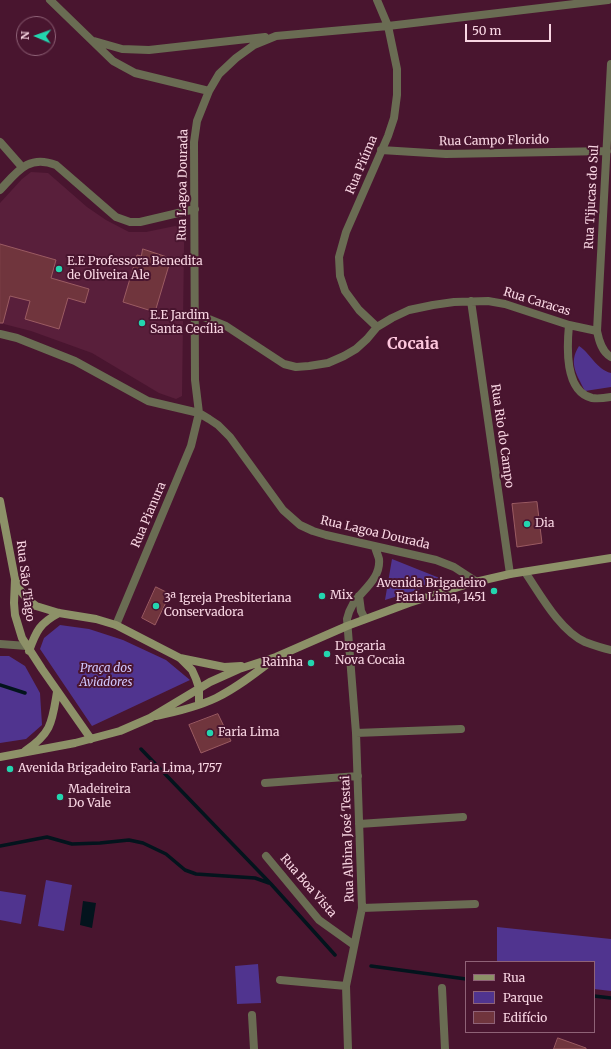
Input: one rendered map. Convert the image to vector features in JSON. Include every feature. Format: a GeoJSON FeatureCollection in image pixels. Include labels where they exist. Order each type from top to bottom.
{"type":"FeatureCollection","features":[{"type":"Feature","properties":{"kind":"main road","name":"Rua São Tiago"},"geometry":{"type":"LineString","coordinates":[[0,501],[4,537],[14,579],[14,603],[18,627],[28,648],[57,692],[91,739]]}},
{"type":"Feature","properties":{"kind":"main road"},"geometry":{"type":"LineString","coordinates":[[150,718],[210,682],[276,657],[347,626],[408,603],[477,582],[510,574],[611,558]]}},
{"type":"Feature","properties":{"kind":"main road"},"geometry":{"type":"LineString","coordinates":[[14,579],[27,599],[36,606],[59,613],[96,619],[116,625],[180,658],[224,667],[250,666]]}},
{"type":"Feature","properties":{"kind":"main road"},"geometry":{"type":"LineString","coordinates":[[28,648],[39,627],[59,613]]}},
{"type":"Feature","properties":{"kind":"main road"},"geometry":{"type":"LineString","coordinates":[[0,757],[91,739],[120,730],[150,718],[182,711],[215,698],[245,681],[276,657]]}},
{"type":"Feature","properties":{"kind":"main road"},"geometry":{"type":"LineString","coordinates":[[180,658],[192,670],[199,688],[199,704]]}},
{"type":"Feature","properties":{"kind":"main road"},"geometry":{"type":"LineString","coordinates":[[21,754],[38,743],[47,732],[53,717],[57,692]]}},
{"type":"Feature","properties":{"kind":"street"},"geometry":{"type":"LineString","coordinates":[[50,0],[113,61],[135,73],[209,91]]}},
{"type":"Feature","properties":{"kind":"street","name":"Rua Piúma"},"geometry":{"type":"LineString","coordinates":[[377,0],[388,26],[397,69],[397,95],[394,118],[346,232],[339,257],[340,276],[345,291],[359,310],[377,327]]}},
{"type":"Feature","properties":{"kind":"street","name":"Rua Lagoa Dourada"},"geometry":{"type":"LineString","coordinates":[[477,582],[454,567],[436,560],[326,535],[300,525],[278,504],[230,437],[218,425],[199,413],[195,380],[194,313],[194,142],[196,121],[209,91],[219,74],[236,58],[254,45],[276,36],[388,26],[608,0]]}},
{"type":"Feature","properties":{"kind":"street"},"geometry":{"type":"LineString","coordinates":[[93,41],[122,49],[149,50],[276,36]]}},
{"type":"Feature","properties":{"kind":"street","name":"Rua Tijucas do Sul"},"geometry":{"type":"LineString","coordinates":[[597,331],[607,218],[607,151],[611,64]]}},
{"type":"Feature","properties":{"kind":"street"},"geometry":{"type":"LineString","coordinates":[[0,142],[22,167]]}},
{"type":"Feature","properties":{"kind":"street","name":"Rua Campo Florido"},"geometry":{"type":"LineString","coordinates":[[381,150],[446,154],[607,151]]}},
{"type":"Feature","properties":{"kind":"street"},"geometry":{"type":"LineString","coordinates":[[0,190],[22,167],[31,163],[46,162],[56,165],[116,217],[130,222],[140,222],[195,209]]}},
{"type":"Feature","properties":{"kind":"street","name":"Rua Caracas"},"geometry":{"type":"LineString","coordinates":[[194,313],[226,326],[284,364],[296,367],[328,363],[344,356],[367,339],[377,327],[409,310],[454,302],[488,301],[505,304],[569,325],[597,331]]}},
{"type":"Feature","properties":{"kind":"street","name":"Rua Rio do Campo"},"geometry":{"type":"LineString","coordinates":[[471,302],[510,574]]}},
{"type":"Feature","properties":{"kind":"street"},"geometry":{"type":"LineString","coordinates":[[569,325],[567,344],[569,368],[574,383],[580,391],[587,396],[593,398],[611,397]]}},
{"type":"Feature","properties":{"kind":"street"},"geometry":{"type":"LineString","coordinates":[[597,331],[599,341],[603,349],[611,357]]}},
{"type":"Feature","properties":{"kind":"street"},"geometry":{"type":"LineString","coordinates":[[0,334],[17,338],[75,361],[148,402],[199,413]]}},
{"type":"Feature","properties":{"kind":"street","name":"Rua Pianura"},"geometry":{"type":"LineString","coordinates":[[116,625],[191,446],[199,413]]}},
{"type":"Feature","properties":{"kind":"street"},"geometry":{"type":"LineString","coordinates":[[347,626],[349,611],[359,596],[370,585],[378,569],[379,560],[375,547]]}},
{"type":"Feature","properties":{"kind":"street"},"geometry":{"type":"LineString","coordinates":[[525,572],[558,619],[570,632],[584,641],[611,650]]}},
{"type":"Feature","properties":{"kind":"street"},"geometry":{"type":"LineString","coordinates":[[359,596],[361,610],[365,620]]}},
{"type":"Feature","properties":{"kind":"street","name":"Rua Albina José Testai"},"geometry":{"type":"LineString","coordinates":[[347,626],[356,733],[362,908],[346,986],[348,1049]]}},
{"type":"Feature","properties":{"kind":"street"},"geometry":{"type":"LineString","coordinates":[[0,644],[28,648]]}},
{"type":"Feature","properties":{"kind":"street"},"geometry":{"type":"LineString","coordinates":[[356,733],[461,729]]}},
{"type":"Feature","properties":{"kind":"street"},"geometry":{"type":"LineString","coordinates":[[265,784],[358,776]]}},
{"type":"Feature","properties":{"kind":"street"},"geometry":{"type":"LineString","coordinates":[[359,824],[462,817]]}},
{"type":"Feature","properties":{"kind":"street","name":"Rua Boa Vista"},"geometry":{"type":"LineString","coordinates":[[266,856],[319,920],[354,945]]}},
{"type":"Feature","properties":{"kind":"street"},"geometry":{"type":"LineString","coordinates":[[362,908],[475,904]]}},
{"type":"Feature","properties":{"kind":"street"},"geometry":{"type":"LineString","coordinates":[[280,980],[346,986]]}},
{"type":"Feature","properties":{"kind":"street"},"geometry":{"type":"LineString","coordinates":[[442,988],[445,1049]]}},
{"type":"Feature","properties":{"kind":"street"},"geometry":{"type":"LineString","coordinates":[[252,1015],[254,1049]]}},
{"type":"Feature","properties":{"kind":"shaded area"},"geometry":{"type":"Polygon","coordinates":[[[31,172],[48,173],[87,207],[106,220],[129,232],[146,232],[175,226],[182,228],[184,233],[184,248],[182,396],[176,399],[159,393],[92,353],[31,331],[0,323],[0,203],[22,179],[31,172]]]}},
{"type":"Feature","properties":{"kind":"green space"},"geometry":{"type":"Polygon","coordinates":[[[579,346],[597,365],[611,373],[611,387],[585,391],[575,369],[574,363],[574,358],[579,346]]]}},
{"type":"Feature","properties":{"kind":"green space"},"geometry":{"type":"Polygon","coordinates":[[[392,559],[442,579],[430,586],[385,600],[392,559]]]}},
{"type":"Feature","properties":{"kind":"green space","name":"Praça dos Aviadores"},"geometry":{"type":"Polygon","coordinates":[[[60,625],[89,629],[123,640],[166,660],[190,680],[92,726],[40,649],[44,638],[60,625]]]}},
{"type":"Feature","properties":{"kind":"green space"},"geometry":{"type":"Polygon","coordinates":[[[0,656],[9,656],[25,666],[40,693],[42,725],[26,739],[0,743],[0,656]]]}},
{"type":"Feature","properties":{"kind":"green space"},"geometry":{"type":"Polygon","coordinates":[[[46,880],[72,885],[64,931],[38,926],[46,880]]]}},
{"type":"Feature","properties":{"kind":"green space"},"geometry":{"type":"Polygon","coordinates":[[[0,891],[26,895],[21,924],[0,920],[0,891]]]}},
{"type":"Feature","properties":{"kind":"green space"},"geometry":{"type":"Polygon","coordinates":[[[497,927],[611,939],[611,991],[595,989],[595,961],[497,961],[497,927]]]}},
{"type":"Feature","properties":{"kind":"green space"},"geometry":{"type":"Polygon","coordinates":[[[258,964],[261,1003],[237,1004],[235,966],[258,964]]]}},
{"type":"Feature","properties":{"kind":"water"},"geometry":{"type":"Polygon","coordinates":[[[83,901],[96,903],[92,928],[80,925],[83,901]]]}},
{"type":"Feature","properties":{"kind":"building"},"geometry":{"type":"Polygon","coordinates":[[[0,244],[56,260],[51,278],[89,289],[85,303],[68,298],[59,329],[25,319],[30,301],[10,296],[3,323],[0,323],[0,244]]]}},
{"type":"Feature","properties":{"kind":"building"},"geometry":{"type":"Polygon","coordinates":[[[143,249],[167,257],[165,264],[169,265],[155,312],[123,302],[137,255],[141,256],[143,249]]]}},
{"type":"Feature","properties":{"kind":"building","name":"Dia"},"geometry":{"type":"Polygon","coordinates":[[[537,502],[542,543],[517,547],[512,504],[537,502]]]}},
{"type":"Feature","properties":{"kind":"building","name":"3ª Igreja Presbiteriana Conservadora"},"geometry":{"type":"Polygon","coordinates":[[[156,587],[170,594],[155,625],[142,618],[156,587]]]}},
{"type":"Feature","properties":{"kind":"building","name":"Faria Lima"},"geometry":{"type":"Polygon","coordinates":[[[218,714],[231,741],[201,753],[189,725],[218,714]]]}},
{"type":"Feature","properties":{"kind":"building"},"geometry":{"type":"Polygon","coordinates":[[[558,1038],[586,1048],[586,1049],[554,1049],[558,1038]]]}},
{"type":"Feature","properties":{"kind":"waterway"},"geometry":{"type":"LineString","coordinates":[[0,685],[25,693]]}},
{"type":"Feature","properties":{"kind":"waterway"},"geometry":{"type":"LineString","coordinates":[[141,749],[271,884],[335,955]]}},
{"type":"Feature","properties":{"kind":"waterway"},"geometry":{"type":"LineString","coordinates":[[0,846],[47,837],[72,844],[129,840],[143,843],[166,854],[185,870],[196,874],[255,878],[269,883]]}},
{"type":"Feature","properties":{"kind":"waterway"},"geometry":{"type":"LineString","coordinates":[[371,966],[465,979]]}},
{"type":"Feature","properties":{"kind":"waterway"},"geometry":{"type":"LineString","coordinates":[[595,996],[611,998]]}},
{"type":"Feature","properties":{"kind":"place","name":"E.E Professora Benedita de Oliveira Ale"},"geometry":{"type":"Point","coordinates":[59,269]}},
{"type":"Feature","properties":{"kind":"place","name":"E.E Jardim Santa Cecília"},"geometry":{"type":"Point","coordinates":[142,323]}},
{"type":"Feature","properties":{"kind":"place","name":"Dia"},"geometry":{"type":"Point","coordinates":[527,524]}},
{"type":"Feature","properties":{"kind":"place","name":"Avenida Brigadeiro Faria Lima, 1451"},"geometry":{"type":"Point","coordinates":[494,591]}},
{"type":"Feature","properties":{"kind":"place","name":"Mix"},"geometry":{"type":"Point","coordinates":[322,596]}},
{"type":"Feature","properties":{"kind":"place","name":"3ª Igreja Presbiteriana Conservadora"},"geometry":{"type":"Point","coordinates":[156,606]}},
{"type":"Feature","properties":{"kind":"place","name":"Drogaria Nova Cocaia"},"geometry":{"type":"Point","coordinates":[327,654]}},
{"type":"Feature","properties":{"kind":"place","name":"Rainha"},"geometry":{"type":"Point","coordinates":[311,663]}},
{"type":"Feature","properties":{"kind":"place","name":"Faria Lima"},"geometry":{"type":"Point","coordinates":[210,733]}},
{"type":"Feature","properties":{"kind":"place","name":"Avenida Brigadeiro Faria Lima, 1757"},"geometry":{"type":"Point","coordinates":[10,769]}},
{"type":"Feature","properties":{"kind":"place","name":"Madeireira Do Vale"},"geometry":{"type":"Point","coordinates":[60,797]}},
{"type":"Feature","properties":{"kind":"district","name":"Cocaia"},"geometry":{"type":"Point","coordinates":[413,344]}}]}
